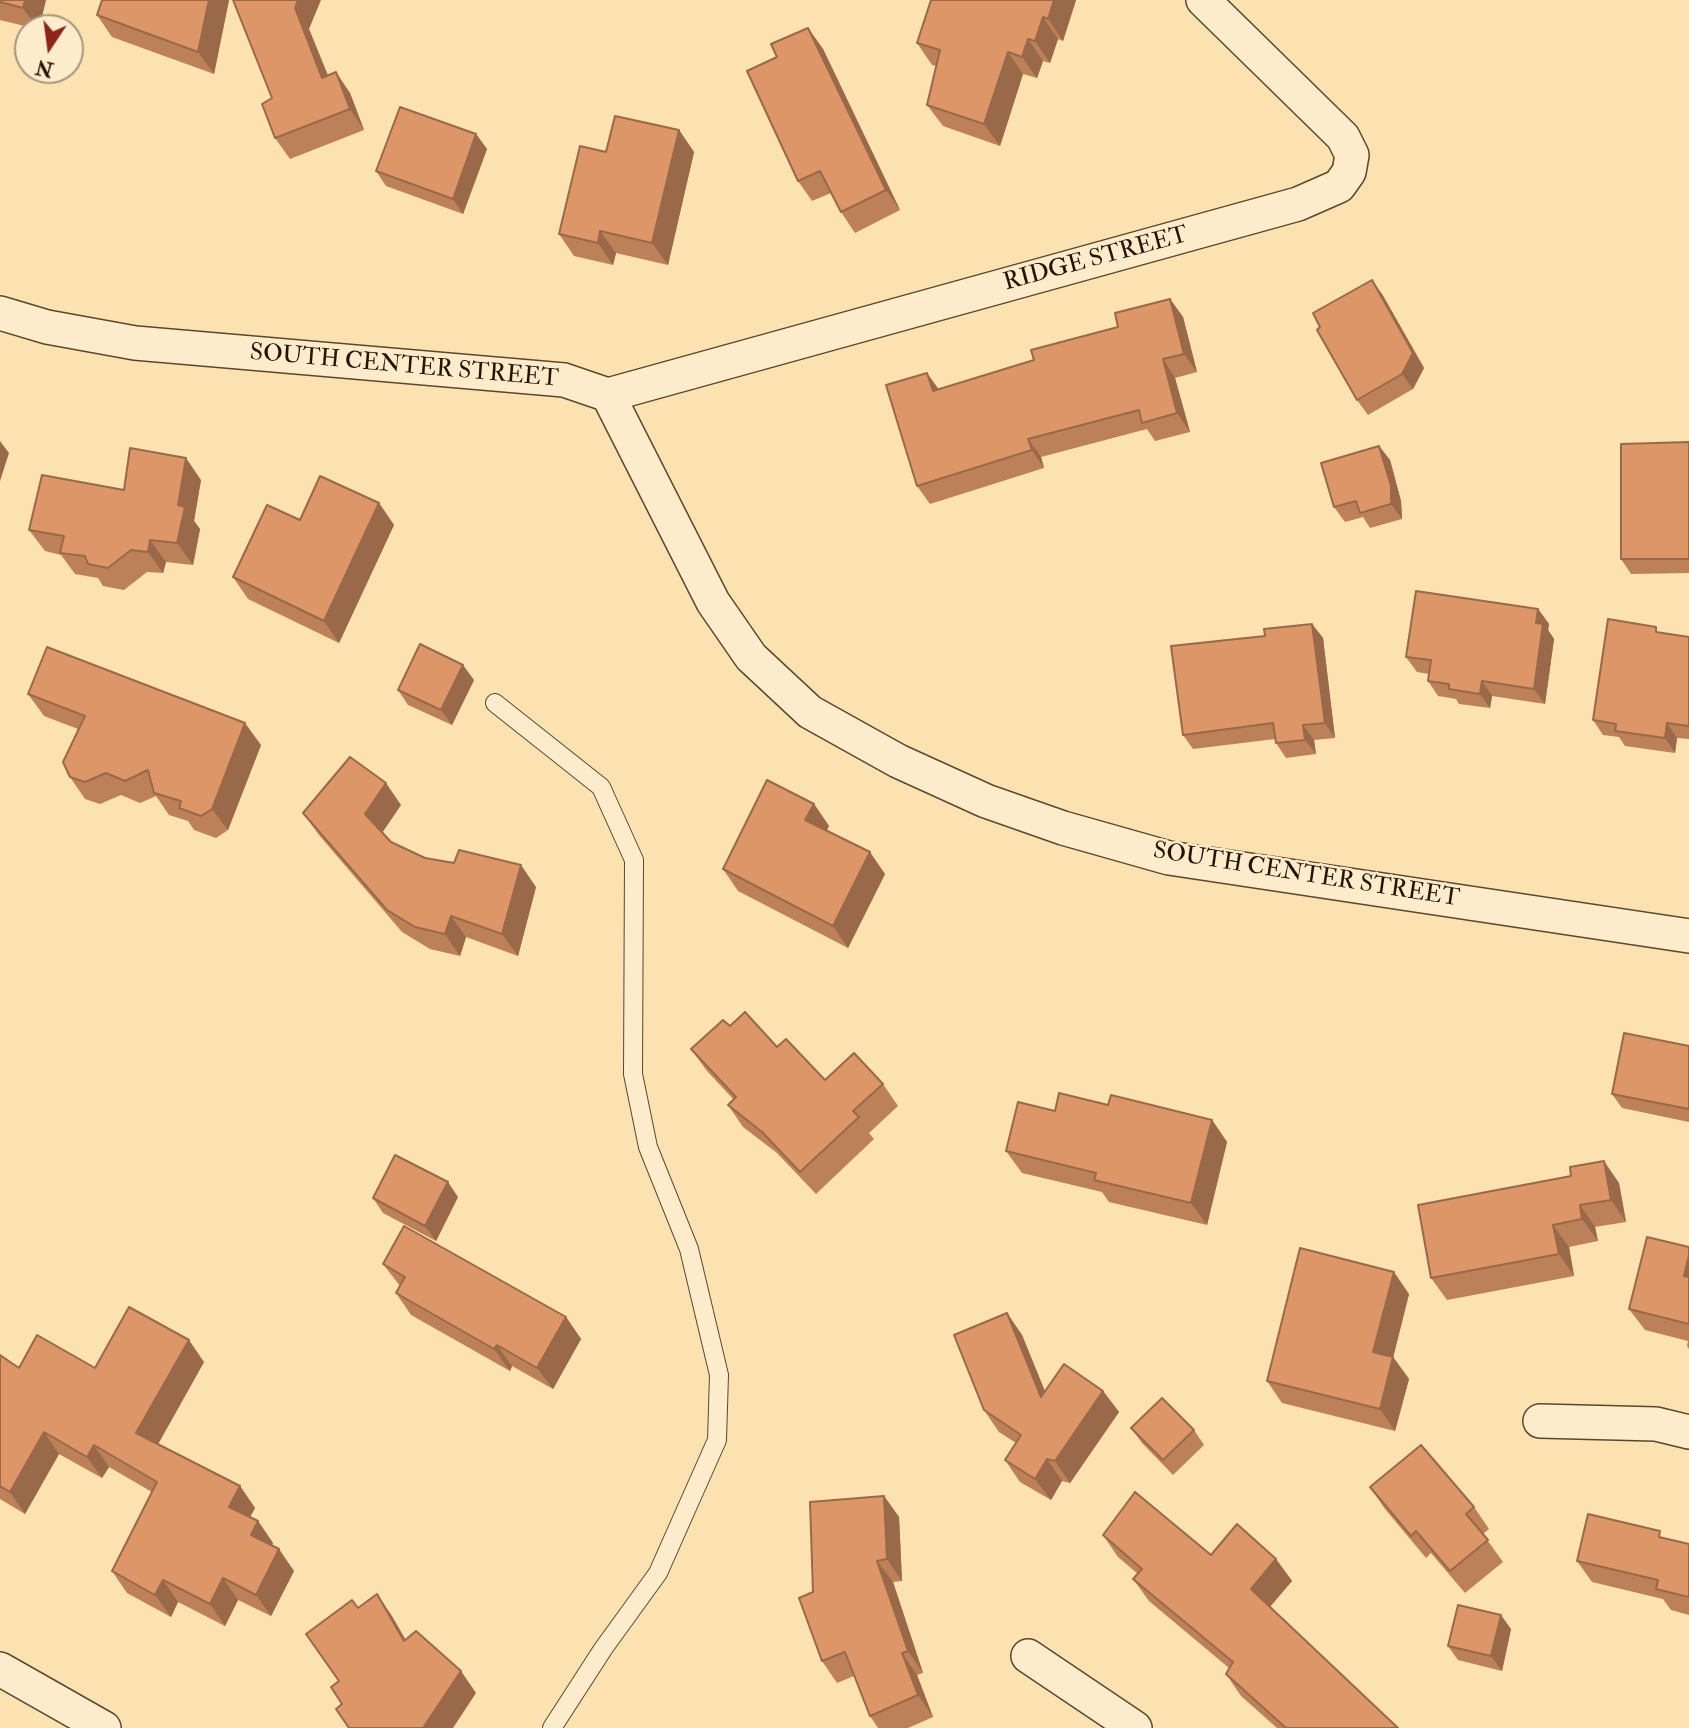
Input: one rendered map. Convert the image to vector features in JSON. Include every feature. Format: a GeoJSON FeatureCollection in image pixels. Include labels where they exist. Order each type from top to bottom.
{"type":"FeatureCollection","features":[{"type":"Feature","properties":{"kind":"street","name":"RIDGE STREET"},"geometry":{"type":"LineString","coordinates":[[608,395],[1298,204],[1339,186],[1349,173],[1352,155],[1343,137],[1203,0]]}},
{"type":"Feature","properties":{"kind":"street","name":"SOUTH CENTER STREET"},"geometry":{"type":"LineString","coordinates":[[0,313],[47,327],[135,343],[564,380],[608,395],[713,602],[751,657],[810,712],[898,761],[986,801],[1063,828],[1169,858],[1689,936]]}},
{"type":"Feature","properties":{"kind":"street"},"geometry":{"type":"LineString","coordinates":[[1540,1421],[1656,1423],[1689,1432]]}},
{"type":"Feature","properties":{"kind":"street"},"geometry":{"type":"LineString","coordinates":[[1028,1656],[1135,1728]]}},
{"type":"Feature","properties":{"kind":"street"},"geometry":{"type":"LineString","coordinates":[[0,1668],[104,1728]]}},
{"type":"Feature","properties":{"kind":"lane"},"geometry":{"type":"LineString","coordinates":[[495,703],[601,787],[634,860],[633,1074],[648,1147],[689,1249],[719,1375],[717,1440],[658,1573],[603,1649],[552,1728]]}},
{"type":"Feature","properties":{"kind":"building"},"geometry":{"type":"Polygon","coordinates":[[[0,0],[25,0],[23,8],[0,0]]]}},
{"type":"Feature","properties":{"kind":"building"},"geometry":{"type":"Polygon","coordinates":[[[102,0],[209,0],[198,52],[97,15],[102,0]]]}},
{"type":"Feature","properties":{"kind":"building"},"geometry":{"type":"Polygon","coordinates":[[[233,0],[298,0],[295,8],[322,78],[336,72],[350,109],[275,138],[262,104],[272,98],[233,0]]]}},
{"type":"Feature","properties":{"kind":"building"},"geometry":{"type":"Polygon","coordinates":[[[931,0],[1054,0],[1048,19],[1043,17],[1035,41],[1028,39],[1022,57],[1008,52],[984,124],[927,105],[940,50],[917,43],[931,0]]]}},
{"type":"Feature","properties":{"kind":"building"},"geometry":{"type":"Polygon","coordinates":[[[808,28],[886,190],[841,212],[820,171],[798,181],[747,71],[777,57],[771,44],[808,28]]]}},
{"type":"Feature","properties":{"kind":"building"},"geometry":{"type":"Polygon","coordinates":[[[400,107],[476,134],[453,199],[376,171],[400,107]]]}},
{"type":"Feature","properties":{"kind":"building"},"geometry":{"type":"Polygon","coordinates":[[[615,116],[679,130],[652,243],[600,231],[598,243],[559,234],[580,146],[606,152],[615,116]]]}},
{"type":"Feature","properties":{"kind":"building"},"geometry":{"type":"Polygon","coordinates":[[[1372,280],[1413,353],[1402,374],[1357,400],[1317,330],[1320,327],[1313,313],[1372,280]]]}},
{"type":"Feature","properties":{"kind":"building"},"geometry":{"type":"Polygon","coordinates":[[[1170,299],[1184,354],[1163,359],[1177,413],[1142,423],[1139,410],[1028,439],[1032,450],[917,486],[886,385],[927,373],[933,391],[1034,360],[1031,350],[1118,327],[1115,313],[1170,299]]]}},
{"type":"Feature","properties":{"kind":"building"},"geometry":{"type":"Polygon","coordinates":[[[1689,442],[1689,559],[1621,559],[1621,444],[1689,442]]]}},
{"type":"Feature","properties":{"kind":"building"},"geometry":{"type":"Polygon","coordinates":[[[1379,446],[1391,486],[1391,504],[1360,513],[1356,501],[1334,507],[1321,463],[1379,446]]]}},
{"type":"Feature","properties":{"kind":"building"},"geometry":{"type":"Polygon","coordinates":[[[130,448],[186,458],[178,505],[185,507],[177,543],[150,540],[148,552],[131,550],[108,568],[88,564],[85,556],[60,553],[64,536],[29,530],[42,475],[124,490],[130,448]]]}},
{"type":"Feature","properties":{"kind":"building"},"geometry":{"type":"Polygon","coordinates":[[[320,476],[379,503],[324,621],[233,577],[267,505],[300,520],[320,476]]]}},
{"type":"Feature","properties":{"kind":"building"},"geometry":{"type":"Polygon","coordinates":[[[1416,591],[1538,609],[1536,623],[1543,624],[1534,689],[1482,681],[1480,694],[1449,689],[1449,684],[1428,681],[1431,660],[1406,657],[1416,591]]]}},
{"type":"Feature","properties":{"kind":"building"},"geometry":{"type":"Polygon","coordinates":[[[1608,619],[1656,627],[1656,632],[1689,637],[1689,726],[1667,723],[1665,738],[1615,731],[1616,724],[1593,720],[1608,619]]]}},
{"type":"Feature","properties":{"kind":"building"},"geometry":{"type":"Polygon","coordinates":[[[1312,624],[1325,723],[1303,725],[1305,740],[1276,743],[1273,723],[1183,735],[1171,646],[1265,636],[1264,629],[1312,624]]]}},
{"type":"Feature","properties":{"kind":"building"},"geometry":{"type":"Polygon","coordinates":[[[420,644],[463,665],[441,710],[398,690],[420,644]]]}},
{"type":"Feature","properties":{"kind":"building"},"geometry":{"type":"Polygon","coordinates":[[[47,647],[245,723],[212,809],[201,816],[179,808],[181,801],[154,793],[148,770],[125,781],[106,773],[85,782],[70,777],[63,762],[85,716],[28,694],[47,647]]]}},
{"type":"Feature","properties":{"kind":"building"},"geometry":{"type":"Polygon","coordinates":[[[350,757],[386,783],[365,814],[391,842],[425,858],[454,863],[459,850],[521,865],[502,934],[451,916],[445,934],[415,927],[387,910],[303,813],[350,757]]]}},
{"type":"Feature","properties":{"kind":"building"},"geometry":{"type":"Polygon","coordinates":[[[767,780],[814,804],[805,820],[870,852],[833,926],[723,869],[767,780]]]}},
{"type":"Feature","properties":{"kind":"building"},"geometry":{"type":"Polygon","coordinates":[[[745,1012],[777,1047],[786,1039],[825,1080],[854,1053],[883,1084],[853,1111],[859,1117],[800,1172],[762,1132],[728,1105],[736,1097],[691,1049],[723,1020],[730,1026],[745,1012]]]}},
{"type":"Feature","properties":{"kind":"building"},"geometry":{"type":"Polygon","coordinates":[[[1624,1033],[1689,1046],[1689,1109],[1612,1094],[1624,1033]]]}},
{"type":"Feature","properties":{"kind":"building"},"geometry":{"type":"Polygon","coordinates":[[[1059,1093],[1108,1105],[1111,1095],[1212,1120],[1191,1203],[1094,1180],[1096,1173],[1006,1151],[1018,1102],[1055,1111],[1059,1093]]]}},
{"type":"Feature","properties":{"kind":"building"},"geometry":{"type":"Polygon","coordinates":[[[395,1155],[448,1182],[425,1226],[373,1198],[395,1155]]]}},
{"type":"Feature","properties":{"kind":"building"},"geometry":{"type":"Polygon","coordinates":[[[1604,1161],[1611,1200],[1580,1205],[1582,1219],[1553,1225],[1559,1254],[1431,1278],[1418,1205],[1571,1176],[1570,1167],[1604,1161]]]}},
{"type":"Feature","properties":{"kind":"building"},"geometry":{"type":"Polygon","coordinates":[[[404,1226],[566,1317],[537,1368],[497,1345],[494,1349],[396,1293],[405,1277],[383,1264],[404,1226]]]}},
{"type":"Feature","properties":{"kind":"building"},"geometry":{"type":"Polygon","coordinates":[[[1647,1237],[1689,1247],[1684,1276],[1689,1277],[1689,1324],[1629,1309],[1647,1237]]]}},
{"type":"Feature","properties":{"kind":"building"},"geometry":{"type":"Polygon","coordinates":[[[1300,1248],[1394,1272],[1373,1352],[1393,1357],[1380,1409],[1267,1381],[1300,1248]]]}},
{"type":"Feature","properties":{"kind":"building"},"geometry":{"type":"Polygon","coordinates":[[[129,1307],[189,1340],[136,1433],[240,1486],[229,1507],[258,1521],[251,1535],[279,1549],[256,1595],[223,1578],[210,1604],[163,1580],[155,1595],[112,1571],[157,1482],[94,1445],[87,1457],[44,1432],[10,1492],[0,1486],[0,1355],[19,1368],[37,1335],[95,1368],[129,1307]]]}},
{"type":"Feature","properties":{"kind":"building"},"geometry":{"type":"Polygon","coordinates":[[[1007,1313],[1041,1397],[1064,1364],[1103,1391],[1055,1461],[1047,1459],[1035,1479],[1005,1460],[1021,1435],[984,1410],[954,1335],[1007,1313]]]}},
{"type":"Feature","properties":{"kind":"building"},"geometry":{"type":"Polygon","coordinates":[[[1162,1398],[1194,1430],[1163,1460],[1131,1428],[1162,1398]]]}},
{"type":"Feature","properties":{"kind":"building"},"geometry":{"type":"Polygon","coordinates":[[[1421,1445],[1474,1507],[1466,1514],[1488,1540],[1450,1571],[1416,1531],[1411,1536],[1370,1487],[1421,1445]]]}},
{"type":"Feature","properties":{"kind":"building"},"geometry":{"type":"Polygon","coordinates":[[[1135,1492],[1211,1555],[1237,1524],[1276,1559],[1251,1589],[1398,1728],[1286,1728],[1226,1674],[1233,1662],[1133,1579],[1142,1569],[1103,1535],[1135,1492]]]}},
{"type":"Feature","properties":{"kind":"building"},"geometry":{"type":"Polygon","coordinates":[[[884,1496],[887,1559],[877,1561],[908,1651],[902,1653],[918,1695],[870,1716],[845,1652],[822,1661],[799,1598],[813,1592],[810,1502],[884,1496]]]}},
{"type":"Feature","properties":{"kind":"building"},"geometry":{"type":"Polygon","coordinates":[[[1588,1514],[1660,1531],[1659,1537],[1689,1544],[1689,1597],[1656,1589],[1658,1580],[1577,1561],[1588,1514]]]}},
{"type":"Feature","properties":{"kind":"building"},"geometry":{"type":"Polygon","coordinates":[[[377,1594],[404,1641],[416,1631],[461,1671],[423,1728],[349,1728],[336,1709],[342,1704],[331,1687],[339,1681],[306,1634],[352,1600],[358,1608],[377,1594]]]}},
{"type":"Feature","properties":{"kind":"building"},"geometry":{"type":"Polygon","coordinates":[[[1458,1605],[1501,1615],[1491,1656],[1448,1646],[1458,1605]]]}}]}
